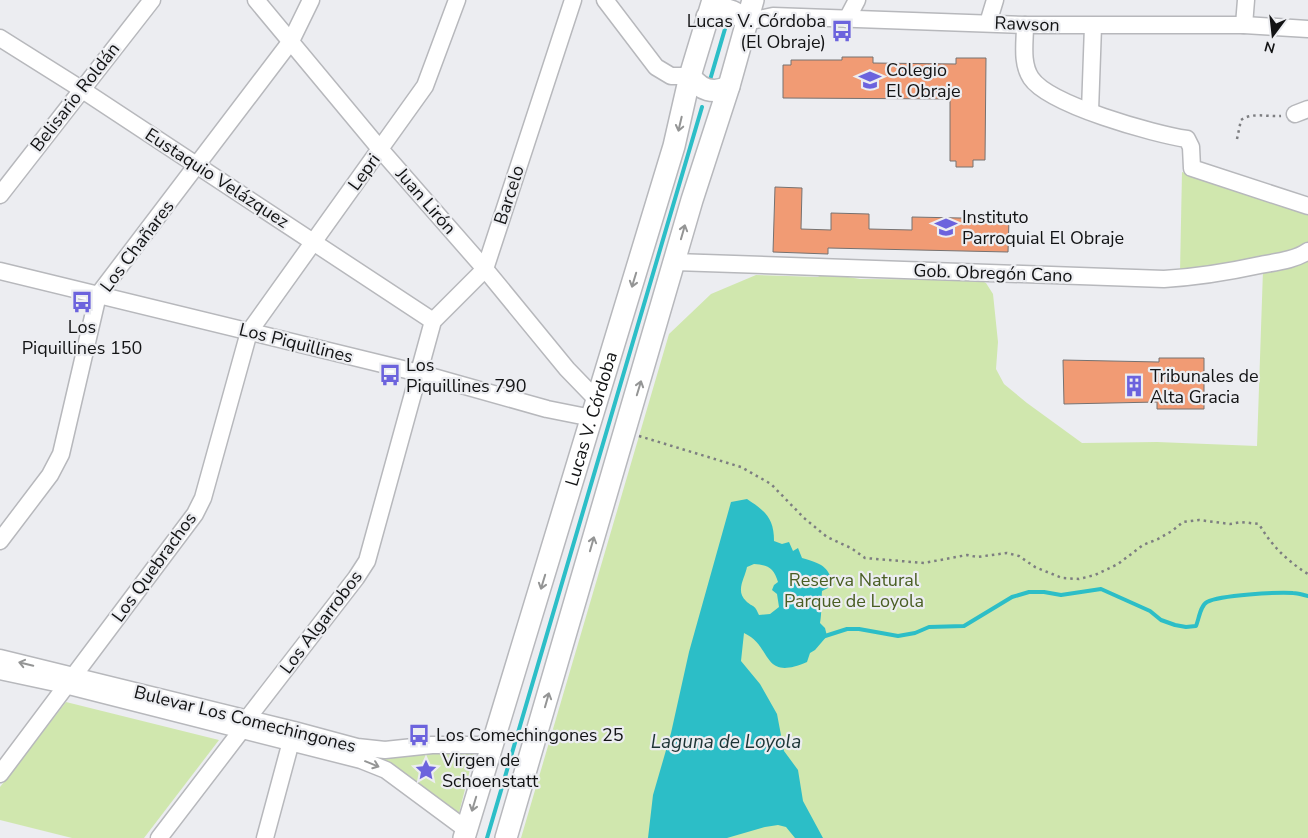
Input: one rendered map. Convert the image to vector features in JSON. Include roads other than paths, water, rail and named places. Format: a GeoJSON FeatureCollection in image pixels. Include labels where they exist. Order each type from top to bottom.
{"type":"FeatureCollection","features":[{"type":"Feature","properties":{"kind":"main road","name":"Lucas V. Córdoba"},"geometry":{"type":"LineString","coordinates":[[506,838],[692,200],[729,86],[753,0]]}},
{"type":"Feature","properties":{"kind":"main road","name":"Lucas V. Córdoba"},"geometry":{"type":"LineString","coordinates":[[464,835],[493,745],[674,146],[690,76],[710,8]]}},
{"type":"Feature","properties":{"kind":"main road"},"geometry":{"type":"LineString","coordinates":[[710,8],[734,11],[747,22]]}},
{"type":"Feature","properties":{"kind":"main road"},"geometry":{"type":"LineString","coordinates":[[690,76],[706,90],[718,91],[729,86]]}},
{"type":"Feature","properties":{"kind":"street","name":"Belisario Roldán"},"geometry":{"type":"LineString","coordinates":[[0,195],[152,0]]}},
{"type":"Feature","properties":{"kind":"street","name":"Juan Lirón"},"geometry":{"type":"LineString","coordinates":[[256,0],[568,369],[595,409]]}},
{"type":"Feature","properties":{"kind":"street","name":"Los Chañares"},"geometry":{"type":"LineString","coordinates":[[0,541],[50,474],[61,454],[98,295],[198,166],[291,41],[311,0]]}},
{"type":"Feature","properties":{"kind":"street","name":"Lepri"},"geometry":{"type":"LineString","coordinates":[[249,332],[425,86],[457,0]]}},
{"type":"Feature","properties":{"kind":"street","name":"Barcelo"},"geometry":{"type":"LineString","coordinates":[[419,373],[433,322],[485,269],[573,0]]}},
{"type":"Feature","properties":{"kind":"street"},"geometry":{"type":"LineString","coordinates":[[605,0],[656,67],[671,76],[690,76]]}},
{"type":"Feature","properties":{"kind":"street"},"geometry":{"type":"LineString","coordinates":[[848,19],[857,0]]}},
{"type":"Feature","properties":{"kind":"street"},"geometry":{"type":"LineString","coordinates":[[988,23],[995,0]]}},
{"type":"Feature","properties":{"kind":"street"},"geometry":{"type":"LineString","coordinates":[[1244,26],[1246,0]]}},
{"type":"Feature","properties":{"kind":"street","name":"Rawson"},"geometry":{"type":"LineString","coordinates":[[747,22],[773,16],[1025,25],[1244,26],[1308,29]]}},
{"type":"Feature","properties":{"kind":"street"},"geometry":{"type":"LineString","coordinates":[[1025,25],[1026,68],[1039,87],[1106,117],[1165,135],[1188,138],[1191,147],[1192,168],[1308,206]]}},
{"type":"Feature","properties":{"kind":"street"},"geometry":{"type":"LineString","coordinates":[[1090,111],[1093,26]]}},
{"type":"Feature","properties":{"kind":"street","name":"Eustaquio Velázquez"},"geometry":{"type":"LineString","coordinates":[[0,38],[81,89],[433,322]]}},
{"type":"Feature","properties":{"kind":"street","name":"Gob. Obregón Cano"},"geometry":{"type":"LineString","coordinates":[[675,262],[1164,279],[1188,278],[1260,265],[1296,258],[1308,251]]}},
{"type":"Feature","properties":{"kind":"street","name":"Los Piquillines"},"geometry":{"type":"LineString","coordinates":[[0,271],[419,373],[547,409],[595,409]]}},
{"type":"Feature","properties":{"kind":"street","name":"Los Quebrachos"},"geometry":{"type":"LineString","coordinates":[[0,774],[195,514],[203,498],[249,332]]}},
{"type":"Feature","properties":{"kind":"street","name":"Los Algarrobos"},"geometry":{"type":"LineString","coordinates":[[159,838],[356,578],[366,561],[419,373]]}},
{"type":"Feature","properties":{"kind":"street","name":"Bulevar Los Comechingones"},"geometry":{"type":"LineString","coordinates":[[0,658],[70,681],[292,737],[361,760],[386,770],[464,835]]}},
{"type":"Feature","properties":{"kind":"street","name":"Bulevar Los Comechingones"},"geometry":{"type":"LineString","coordinates":[[0,671],[70,681]]}},
{"type":"Feature","properties":{"kind":"street"},"geometry":{"type":"LineString","coordinates":[[265,838],[292,737]]}},
{"type":"Feature","properties":{"kind":"street","name":"Bulevar Los Comechingones"},"geometry":{"type":"LineString","coordinates":[[292,737],[371,750],[432,745],[493,745]]}},
{"type":"Feature","properties":{"kind":"water","name":"Laguna de Loyola"},"geometry":{"type":"Polygon","coordinates":[[[747,499],[759,507],[770,521],[774,533],[774,541],[782,544],[789,542],[793,551],[798,548],[802,558],[823,566],[829,573],[834,585],[822,591],[820,623],[825,628],[827,636],[810,653],[807,662],[782,668],[774,665],[760,646],[744,633],[741,661],[760,684],[777,714],[784,751],[798,770],[803,801],[823,838],[795,838],[786,827],[778,825],[727,838],[648,838],[653,795],[671,733],[689,652],[731,502],[747,499]],[[759,564],[747,567],[741,593],[759,615],[770,614],[779,607],[777,594],[772,590],[778,582],[775,573],[770,568],[759,564]]]}},
{"type":"Feature","properties":{"kind":"waterway"},"geometry":{"type":"LineString","coordinates":[[710,80],[727,22]]}},
{"type":"Feature","properties":{"kind":"waterway"},"geometry":{"type":"LineString","coordinates":[[487,838],[702,107]]}},
{"type":"Feature","properties":{"kind":"waterway"},"geometry":{"type":"LineString","coordinates":[[822,637],[847,629],[859,629],[898,636],[915,633],[929,627],[964,626],[1012,597],[1029,592],[1061,595],[1101,589],[1150,611],[1161,620],[1186,627],[1196,626],[1203,606],[1207,602],[1214,600],[1275,593],[1295,593],[1308,596]]}},
{"type":"Feature","properties":{"kind":"place","name":"Lucas V. Córdoba (El Obraje)"},"geometry":{"type":"Point","coordinates":[842,31]}},
{"type":"Feature","properties":{"kind":"place","name":"Colegio El Obraje"},"geometry":{"type":"Point","coordinates":[870,80]}},
{"type":"Feature","properties":{"kind":"place","name":"Instituto Parroquial El Obraje"},"geometry":{"type":"Point","coordinates":[946,227]}},
{"type":"Feature","properties":{"kind":"place","name":"Los Piquillines 150"},"geometry":{"type":"Point","coordinates":[82,302]}},
{"type":"Feature","properties":{"kind":"place","name":"Los Piquillines 790"},"geometry":{"type":"Point","coordinates":[390,375]}},
{"type":"Feature","properties":{"kind":"place","name":"Tribunales de Alta Gracia"},"geometry":{"type":"Point","coordinates":[1134,386]}},
{"type":"Feature","properties":{"kind":"place","name":"Los Comechingones 25"},"geometry":{"type":"Point","coordinates":[419,735]}},
{"type":"Feature","properties":{"kind":"place","name":"Virgen de Schoenstatt"},"geometry":{"type":"Point","coordinates":[426,770]}},
{"type":"Feature","properties":{"kind":"park label","name":"Reserva Natural Parque de Loyola"},"geometry":{"type":"Point","coordinates":[854,590]}}]}
